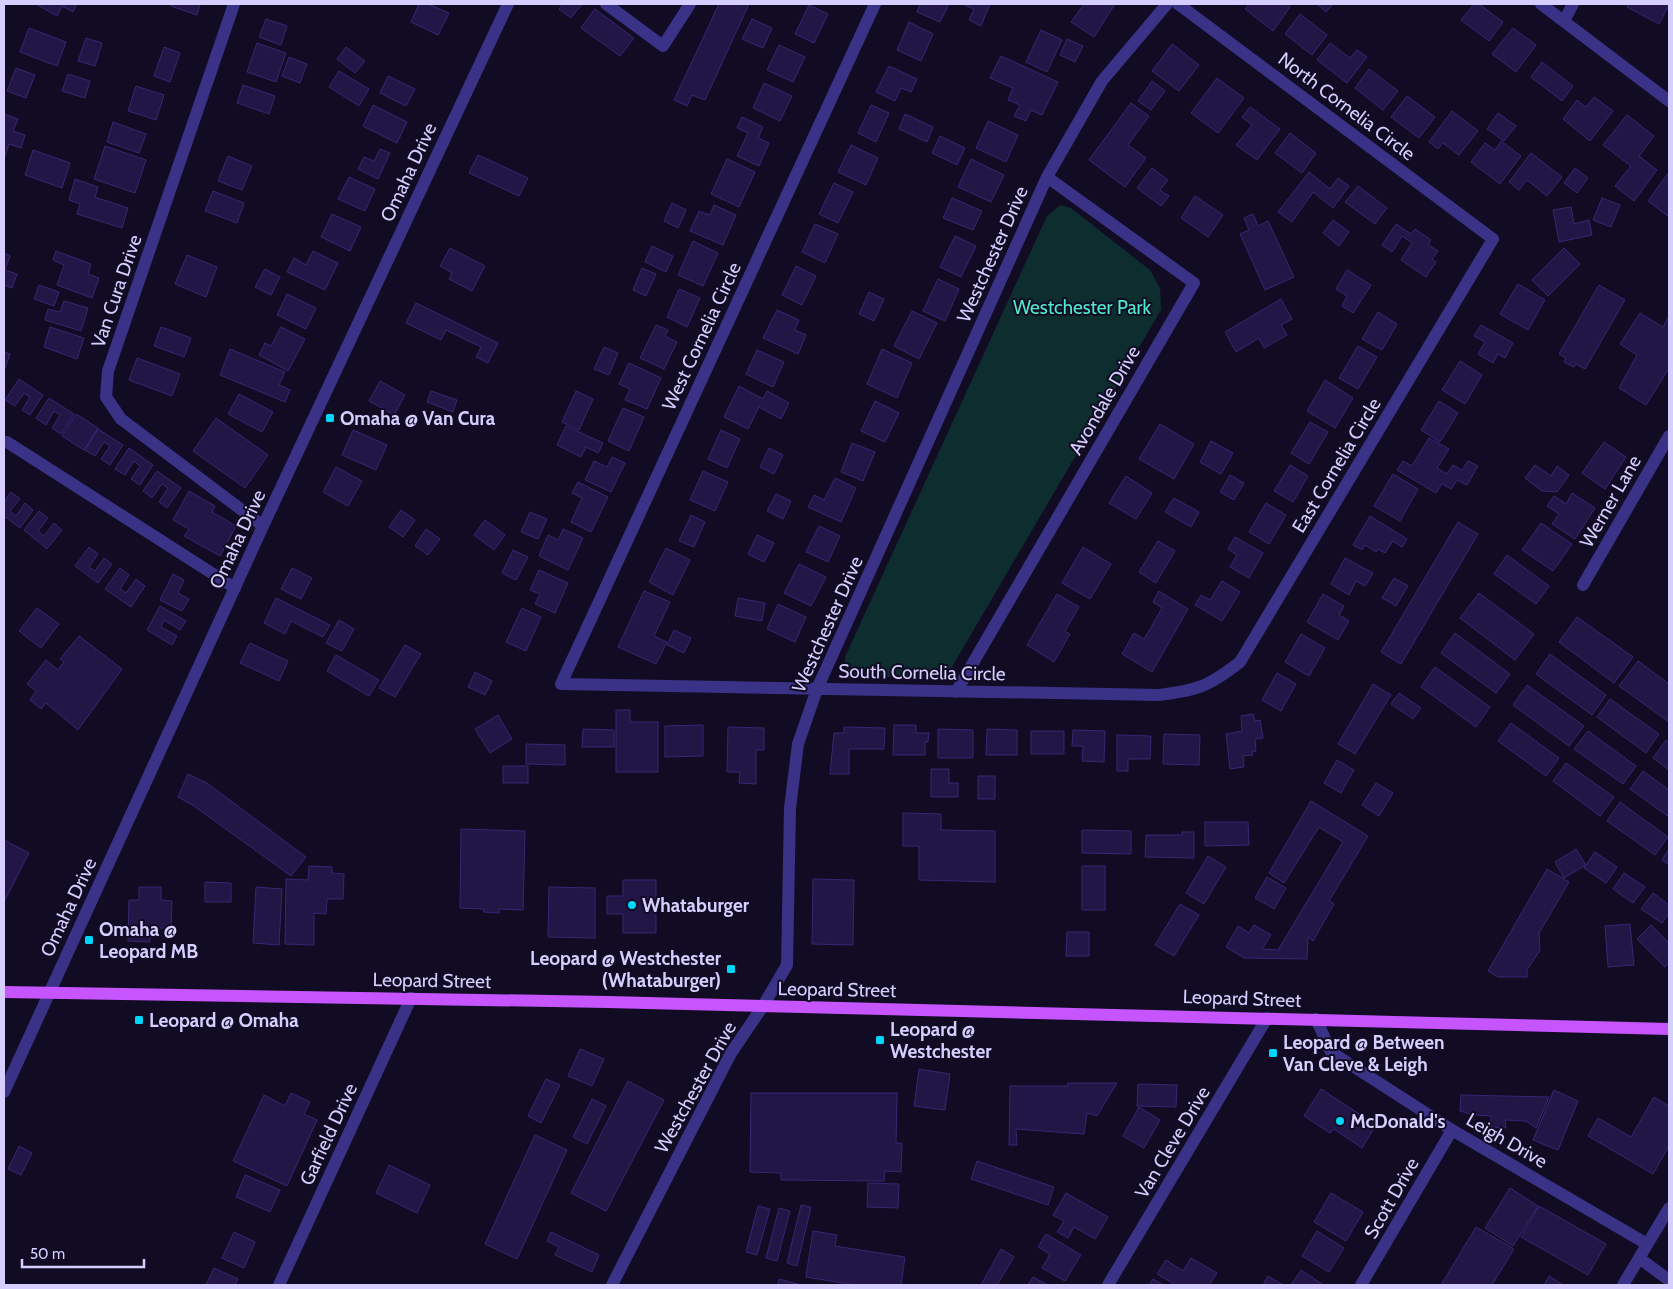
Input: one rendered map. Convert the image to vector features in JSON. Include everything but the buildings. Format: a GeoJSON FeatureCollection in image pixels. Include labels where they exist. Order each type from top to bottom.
{"type":"FeatureCollection","features":[{"type":"Feature","properties":{"kind":"main road","name":"Leopard Street"},"geometry":{"type":"LineString","coordinates":[[4,992],[411,998],[1669,1029]]}},
{"type":"Feature","properties":{"kind":"street","name":"Van Cura Drive"},"geometry":{"type":"LineString","coordinates":[[234,4],[108,371],[106,397],[121,419],[263,526]]}},
{"type":"Feature","properties":{"kind":"street","name":"Omaha Drive"},"geometry":{"type":"LineString","coordinates":[[4,1092],[263,526],[508,4]]}},
{"type":"Feature","properties":{"kind":"street"},"geometry":{"type":"LineString","coordinates":[[606,4],[664,46],[690,4]]}},
{"type":"Feature","properties":{"kind":"street","name":"West Cornelia Circle"},"geometry":{"type":"LineString","coordinates":[[561,684],[875,4]]}},
{"type":"Feature","properties":{"kind":"street","name":"Westchester Drive"},"geometry":{"type":"LineString","coordinates":[[612,1285],[731,1053],[763,1006],[787,965],[790,808],[798,744],[817,689],[1047,177],[1102,81],[1166,4]]}},
{"type":"Feature","properties":{"kind":"street","name":"North Cornelia Circle"},"geometry":{"type":"LineString","coordinates":[[1178,4],[1493,239]]}},
{"type":"Feature","properties":{"kind":"street"},"geometry":{"type":"LineString","coordinates":[[1541,4],[1669,101]]}},
{"type":"Feature","properties":{"kind":"street"},"geometry":{"type":"LineString","coordinates":[[1564,21],[1572,4]]}},
{"type":"Feature","properties":{"kind":"street","name":"Avondale Drive"},"geometry":{"type":"LineString","coordinates":[[956,692],[1194,283],[1047,177]]}},
{"type":"Feature","properties":{"kind":"street","name":"East Cornelia Circle"},"geometry":{"type":"LineString","coordinates":[[1192,691],[1217,680],[1240,662],[1493,239]]}},
{"type":"Feature","properties":{"kind":"street","name":"Werner Lane"},"geometry":{"type":"LineString","coordinates":[[1583,584],[1669,436]]}},
{"type":"Feature","properties":{"kind":"street"},"geometry":{"type":"LineString","coordinates":[[7,442],[235,588]]}},
{"type":"Feature","properties":{"kind":"street","name":"South Cornelia Circle"},"geometry":{"type":"LineString","coordinates":[[561,684],[1159,695],[1192,691]]}},
{"type":"Feature","properties":{"kind":"street","name":"Garfield Drive"},"geometry":{"type":"LineString","coordinates":[[279,1285],[411,998]]}},
{"type":"Feature","properties":{"kind":"street","name":"Van Cleve Drive"},"geometry":{"type":"LineString","coordinates":[[1108,1285],[1267,1018]]}},
{"type":"Feature","properties":{"kind":"street","name":"Leigh Drive"},"geometry":{"type":"LineString","coordinates":[[1316,1019],[1332,1052],[1452,1130],[1647,1244]]}},
{"type":"Feature","properties":{"kind":"street","name":"Scott Drive"},"geometry":{"type":"LineString","coordinates":[[1361,1285],[1452,1130]]}},
{"type":"Feature","properties":{"kind":"street"},"geometry":{"type":"LineString","coordinates":[[1623,1285],[1669,1208]]}},
{"type":"Feature","properties":{"kind":"street"},"geometry":{"type":"LineString","coordinates":[[1639,1258],[1669,1280]]}},
{"type":"Feature","properties":{"kind":"green space","name":"Westchester Park"},"geometry":{"type":"Polygon","coordinates":[[[1060,205],[1071,208],[1150,270],[1160,288],[1161,310],[949,672],[942,678],[854,676],[845,667],[845,657],[1047,216],[1060,205]]]}},
{"type":"Feature","properties":{"kind":"place","name":"Omaha @ Van Cura"},"geometry":{"type":"Point","coordinates":[330,418]}},
{"type":"Feature","properties":{"kind":"place","name":"Whataburger"},"geometry":{"type":"Point","coordinates":[632,905]}},
{"type":"Feature","properties":{"kind":"place","name":"Omaha @ Leopard MB"},"geometry":{"type":"Point","coordinates":[89,940]}},
{"type":"Feature","properties":{"kind":"place","name":"Leopard @ Westchester (Whataburger)"},"geometry":{"type":"Point","coordinates":[731,969]}},
{"type":"Feature","properties":{"kind":"place","name":"Leopard @ Omaha"},"geometry":{"type":"Point","coordinates":[139,1020]}},
{"type":"Feature","properties":{"kind":"place","name":"Leopard @ Westchester"},"geometry":{"type":"Point","coordinates":[880,1040]}},
{"type":"Feature","properties":{"kind":"place","name":"Leopard @ Between Van Cleve & Leigh"},"geometry":{"type":"Point","coordinates":[1273,1053]}},
{"type":"Feature","properties":{"kind":"place","name":"McDonald's"},"geometry":{"type":"Point","coordinates":[1340,1121]}}]}
